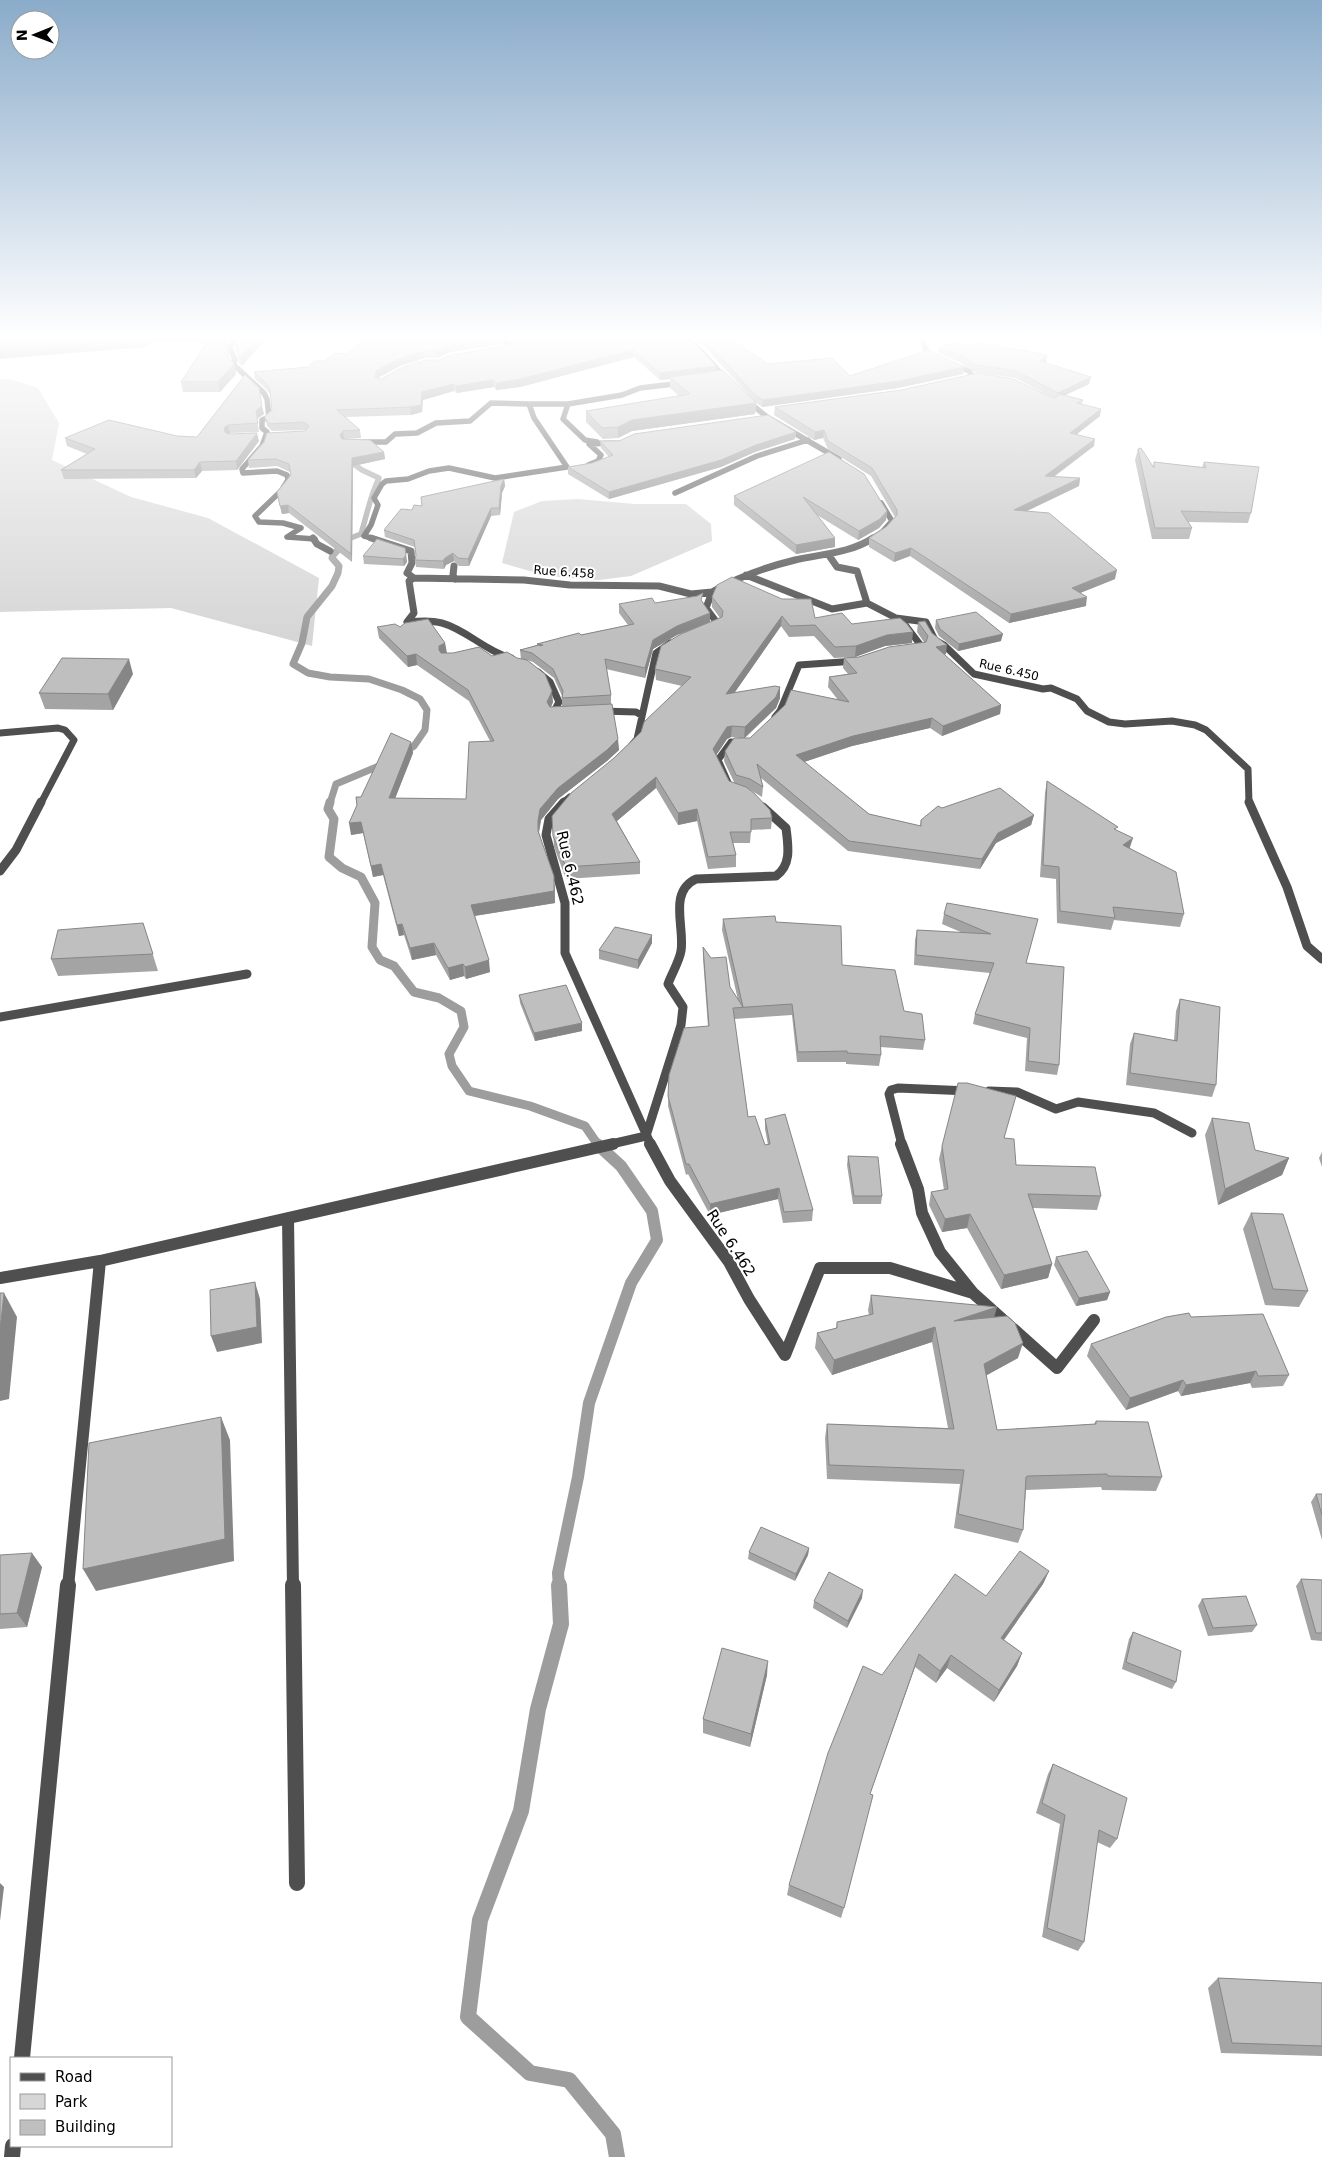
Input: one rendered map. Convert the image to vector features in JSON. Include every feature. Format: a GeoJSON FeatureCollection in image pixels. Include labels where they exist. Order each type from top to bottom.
{"type":"FeatureCollection","features":[{"type":"Feature","properties":{"kind":"street"},"geometry":{"type":"LineString","coordinates":[[358,442],[386,442],[394,435]]}},
{"type":"Feature","properties":{"kind":"street"},"geometry":{"type":"LineString","coordinates":[[401,629],[414,613],[409,581],[414,578],[407,573],[412,562],[411,551],[364,536],[371,525],[378,505],[374,498],[382,484],[386,481],[408,479],[429,471],[449,468],[495,478],[571,467],[547,435]]}},
{"type":"Feature","properties":{"kind":"street"},"geometry":{"type":"LineString","coordinates":[[579,435],[585,440],[603,443]]}},
{"type":"Feature","properties":{"kind":"street"},"geometry":{"type":"LineString","coordinates":[[798,435],[848,466]]}},
{"type":"Feature","properties":{"kind":"street"},"geometry":{"type":"LineString","coordinates":[[259,438],[278,436]]}},
{"type":"Feature","properties":{"kind":"street"},"geometry":{"type":"LineString","coordinates":[[268,437],[265,444],[258,448],[245,464],[242,469],[243,473],[276,471],[287,475],[288,480],[281,491],[255,516],[259,522],[283,523],[302,528],[287,537],[314,538],[317,544],[330,551]]}},
{"type":"Feature","properties":{"kind":"street"},"geometry":{"type":"LineString","coordinates":[[675,493],[757,456],[808,440]]}},
{"type":"Feature","properties":{"kind":"street"},"geometry":{"type":"LineString","coordinates":[[583,466],[590,465],[600,458],[601,455],[589,444],[619,442]]}},
{"type":"Feature","properties":{"kind":"street"},"geometry":{"type":"LineString","coordinates":[[703,631],[718,624],[706,608],[712,592],[746,575],[785,562],[828,554],[874,539],[886,530],[892,521],[876,494]]}},
{"type":"Feature","properties":{"kind":"street"},"geometry":{"type":"LineString","coordinates":[[746,575],[832,609],[866,603],[858,571],[837,567],[828,554]]}},
{"type":"Feature","properties":{"kind":"street"},"geometry":{"type":"LineString","coordinates":[[454,566],[453,575],[455,580]]}},
{"type":"Feature","properties":{"kind":"street","name":"Rue 6.458"},"geometry":{"type":"LineString","coordinates":[[414,578],[524,580],[570,585],[659,586],[691,594],[712,592]]}},
{"type":"Feature","properties":{"kind":"street","name":"Rue 6.450"},"geometry":{"type":"LineString","coordinates":[[866,603],[900,619],[926,622],[935,640],[944,645],[974,674],[1043,689],[1058,689],[1077,699],[1079,706],[1085,710],[1115,723],[1181,722],[1199,725],[1206,730],[1248,769],[1248,800],[1287,887],[1307,946],[1322,959]]}},
{"type":"Feature","properties":{"kind":"street"},"geometry":{"type":"LineString","coordinates":[[900,619],[922,647],[904,649]]}},
{"type":"Feature","properties":{"kind":"street"},"geometry":{"type":"LineString","coordinates":[[407,622],[431,621],[448,624],[486,652],[512,658],[519,664]]}},
{"type":"Feature","properties":{"kind":"street"},"geometry":{"type":"LineString","coordinates":[[626,752],[637,739],[656,653],[682,636]]}},
{"type":"Feature","properties":{"kind":"street"},"geometry":{"type":"LineString","coordinates":[[768,724],[780,711],[799,665],[856,662],[863,659]]}},
{"type":"Feature","properties":{"kind":"street"},"geometry":{"type":"LineString","coordinates":[[530,666],[550,682],[559,702],[553,713],[561,713]]}},
{"type":"Feature","properties":{"kind":"street"},"geometry":{"type":"LineString","coordinates":[[595,711],[630,711],[641,715]]}},
{"type":"Feature","properties":{"kind":"street"},"geometry":{"type":"LineString","coordinates":[[0,734],[58,728],[65,730],[74,740],[16,850],[0,871]]}},
{"type":"Feature","properties":{"kind":"street"},"geometry":{"type":"LineString","coordinates":[[740,792],[732,789],[718,760],[731,742],[746,744],[749,742]]}},
{"type":"Feature","properties":{"kind":"street","name":"Rue 6.462"},"geometry":{"type":"LineString","coordinates":[[581,788],[558,808],[546,826],[547,844],[562,888],[567,927],[565,953],[646,1136],[670,1181],[729,1262],[749,1299],[785,1356],[820,1268],[890,1268],[974,1293]]}},
{"type":"Feature","properties":{"kind":"street"},"geometry":{"type":"LineString","coordinates":[[0,1278],[100,1261],[646,1136],[681,1025],[684,1007],[668,984],[681,950],[680,897],[683,888],[690,880],[696,879],[776,876],[784,868],[788,858],[786,828],[754,799]]}},
{"type":"Feature","properties":{"kind":"street"},"geometry":{"type":"LineString","coordinates":[[0,1017],[246,974]]}},
{"type":"Feature","properties":{"kind":"street"},"geometry":{"type":"LineString","coordinates":[[1094,1320],[1057,1368],[974,1293],[940,1252],[922,1213],[918,1189],[904,1155],[889,1094],[891,1090],[898,1088],[1017,1092],[1056,1109],[1078,1102],[1154,1113],[1192,1133]]}},
{"type":"Feature","properties":{"kind":"street"},"geometry":{"type":"LineString","coordinates":[[288,1218],[297,1883]]}},
{"type":"Feature","properties":{"kind":"street"},"geometry":{"type":"LineString","coordinates":[[22,2057],[100,1261]]}},
{"type":"Feature","properties":{"kind":"green space"},"geometry":{"type":"Polygon","coordinates":[[[0,435],[57,435],[52,460],[131,497],[208,518],[319,578],[312,646],[171,608],[0,612],[0,435]]]}},
{"type":"Feature","properties":{"kind":"green space"},"geometry":{"type":"Polygon","coordinates":[[[578,499],[635,504],[686,504],[711,524],[712,541],[631,576],[599,580],[547,576],[502,563],[514,512],[542,501],[578,499]]]}},
{"type":"Feature","properties":{"kind":"building"},"geometry":{"type":"Polygon","coordinates":[[[73,435],[171,435],[197,437],[199,435],[256,435],[236,461],[200,462],[194,470],[61,470],[95,449],[65,438],[73,435]]]}},
{"type":"Feature","properties":{"kind":"building"},"geometry":{"type":"Polygon","coordinates":[[[266,435],[340,435],[342,439],[370,440],[384,452],[352,458],[351,554],[288,505],[280,506],[277,492],[291,475],[289,464],[276,459],[248,460],[264,442],[266,435]]]}},
{"type":"Feature","properties":{"kind":"building"},"geometry":{"type":"Polygon","coordinates":[[[633,435],[788,435],[756,445],[721,460],[609,492],[568,467],[592,463],[613,455],[600,441],[619,441],[633,435]]]}},
{"type":"Feature","properties":{"kind":"building"},"geometry":{"type":"Polygon","coordinates":[[[826,435],[1077,435],[1095,439],[1045,476],[1080,478],[1014,510],[1049,513],[1117,570],[1072,588],[1087,597],[1011,614],[911,548],[895,553],[869,538],[886,527],[897,515],[897,510],[872,468],[828,441],[826,435]]]}},
{"type":"Feature","properties":{"kind":"building"},"geometry":{"type":"Polygon","coordinates":[[[1141,448],[1154,468],[1154,462],[1206,468],[1204,462],[1259,467],[1251,513],[1181,511],[1192,528],[1155,528],[1138,449],[1141,448]]]}},
{"type":"Feature","properties":{"kind":"building"},"geometry":{"type":"Polygon","coordinates":[[[829,452],[864,474],[887,511],[880,519],[859,531],[803,497],[835,538],[796,545],[734,496],[829,452]]]}},
{"type":"Feature","properties":{"kind":"building"},"geometry":{"type":"Polygon","coordinates":[[[504,479],[501,486],[499,508],[491,508],[468,559],[458,558],[453,553],[443,561],[415,560],[414,540],[384,530],[401,509],[412,510],[414,505],[422,506],[421,497],[504,479]]]}},
{"type":"Feature","properties":{"kind":"building"},"geometry":{"type":"Polygon","coordinates":[[[377,539],[405,548],[406,555],[403,559],[363,556],[377,539]]]}},
{"type":"Feature","properties":{"kind":"building"},"geometry":{"type":"Polygon","coordinates":[[[732,577],[782,599],[811,599],[815,618],[842,613],[852,624],[900,618],[913,632],[887,635],[856,646],[835,647],[815,625],[790,626],[782,616],[726,694],[775,686],[780,687],[776,697],[745,727],[727,727],[713,749],[729,781],[746,787],[754,793],[770,810],[772,818],[751,819],[751,832],[730,832],[736,855],[708,857],[697,809],[678,813],[656,777],[612,814],[640,862],[566,867],[553,836],[552,816],[571,793],[614,758],[641,732],[644,722],[691,677],[655,669],[661,646],[681,634],[722,617],[723,611],[712,597],[717,585],[732,577]]]}},
{"type":"Feature","properties":{"kind":"building"},"geometry":{"type":"Polygon","coordinates":[[[703,593],[701,600],[710,613],[677,626],[653,640],[645,668],[605,659],[611,695],[562,698],[563,691],[553,669],[532,653],[520,650],[540,646],[543,645],[537,644],[579,633],[581,635],[634,624],[619,604],[652,598],[655,603],[697,596],[703,593]]]}},
{"type":"Feature","properties":{"kind":"building"},"geometry":{"type":"Polygon","coordinates":[[[976,612],[1003,634],[959,644],[940,629],[936,620],[976,612]]]}},
{"type":"Feature","properties":{"kind":"building"},"geometry":{"type":"Polygon","coordinates":[[[428,619],[445,643],[439,646],[441,653],[453,653],[479,647],[492,656],[507,652],[517,658],[527,660],[545,674],[552,691],[547,702],[550,707],[612,704],[618,739],[607,750],[558,788],[540,809],[538,831],[554,876],[554,891],[471,905],[489,960],[465,967],[463,964],[448,968],[434,943],[410,948],[402,924],[397,925],[381,864],[371,866],[361,822],[349,823],[357,805],[356,797],[361,797],[391,733],[411,742],[389,798],[466,799],[469,742],[494,741],[468,690],[416,654],[407,656],[377,627],[395,624],[400,627],[405,623],[428,619]]]}},
{"type":"Feature","properties":{"kind":"building"},"geometry":{"type":"Polygon","coordinates":[[[925,621],[932,633],[947,645],[936,647],[1001,705],[943,726],[932,718],[853,736],[796,755],[869,814],[921,826],[921,820],[938,806],[942,808],[1000,788],[1034,815],[998,833],[982,859],[849,841],[757,764],[763,787],[750,779],[736,775],[725,751],[734,738],[750,738],[785,705],[791,690],[849,702],[829,677],[857,673],[844,658],[859,657],[889,647],[926,642],[928,636],[918,622],[925,621]]]}},
{"type":"Feature","properties":{"kind":"building"},"geometry":{"type":"Polygon","coordinates":[[[62,658],[129,659],[108,694],[39,693],[62,658]]]}},
{"type":"Feature","properties":{"kind":"building"},"geometry":{"type":"Polygon","coordinates":[[[1047,781],[1118,827],[1114,829],[1133,838],[1123,845],[1176,872],[1184,914],[1113,907],[1115,918],[1060,911],[1059,867],[1043,865],[1047,781]]]}},
{"type":"Feature","properties":{"kind":"building"},"geometry":{"type":"Polygon","coordinates":[[[947,903],[1038,919],[1026,963],[1064,967],[1059,1065],[1028,1061],[1030,1028],[975,1014],[994,963],[916,955],[917,930],[991,934],[944,914],[947,903]]]}},
{"type":"Feature","properties":{"kind":"building"},"geometry":{"type":"Polygon","coordinates":[[[775,916],[776,922],[841,926],[842,965],[895,970],[904,1011],[922,1014],[925,1040],[880,1036],[881,1055],[847,1053],[847,1051],[798,1052],[792,1004],[733,1008],[748,1117],[755,1116],[765,1145],[770,1144],[765,1119],[785,1114],[813,1210],[784,1212],[779,1188],[710,1204],[689,1164],[686,1164],[668,1096],[669,1075],[684,1028],[709,1026],[703,947],[711,958],[726,957],[730,987],[743,1007],[723,919],[775,916]]]}},
{"type":"Feature","properties":{"kind":"building"},"geometry":{"type":"Polygon","coordinates":[[[143,923],[153,954],[51,959],[58,930],[143,923]]]}},
{"type":"Feature","properties":{"kind":"building"},"geometry":{"type":"Polygon","coordinates":[[[615,927],[652,935],[638,960],[599,950],[615,927]]]}},
{"type":"Feature","properties":{"kind":"building"},"geometry":{"type":"Polygon","coordinates":[[[566,985],[582,1023],[534,1033],[519,995],[566,985]]]}},
{"type":"Feature","properties":{"kind":"building"},"geometry":{"type":"Polygon","coordinates":[[[1180,999],[1220,1007],[1216,1085],[1130,1073],[1134,1033],[1177,1041],[1180,999]]]}},
{"type":"Feature","properties":{"kind":"building"},"geometry":{"type":"Polygon","coordinates":[[[958,1083],[967,1083],[1016,1096],[1004,1138],[1014,1139],[1016,1165],[1095,1167],[1101,1196],[1028,1194],[1052,1264],[1004,1275],[970,1214],[945,1219],[931,1192],[948,1189],[942,1146],[958,1083]]]}},
{"type":"Feature","properties":{"kind":"building"},"geometry":{"type":"Polygon","coordinates":[[[1212,1118],[1249,1123],[1255,1150],[1289,1158],[1225,1189],[1212,1118]]]}},
{"type":"Feature","properties":{"kind":"building"},"geometry":{"type":"Polygon","coordinates":[[[848,1156],[878,1157],[882,1196],[854,1196],[848,1156]]]}},
{"type":"Feature","properties":{"kind":"building"},"geometry":{"type":"Polygon","coordinates":[[[1251,1213],[1283,1214],[1308,1291],[1273,1289],[1251,1213]]]}},
{"type":"Feature","properties":{"kind":"building"},"geometry":{"type":"Polygon","coordinates":[[[1087,1251],[1110,1292],[1079,1298],[1056,1257],[1087,1251]]]}},
{"type":"Feature","properties":{"kind":"building"},"geometry":{"type":"Polygon","coordinates":[[[255,1282],[257,1327],[211,1336],[210,1290],[255,1282]]]}},
{"type":"Feature","properties":{"kind":"building"},"geometry":{"type":"Polygon","coordinates":[[[0,1293],[4,1293],[0,1330],[0,1293]]]}},
{"type":"Feature","properties":{"kind":"building"},"geometry":{"type":"Polygon","coordinates":[[[871,1295],[997,1307],[954,1321],[1007,1316],[1015,1323],[1023,1343],[984,1364],[997,1430],[1096,1424],[1096,1421],[1148,1422],[1162,1477],[1108,1476],[1107,1474],[1028,1476],[1026,1477],[1023,1530],[958,1514],[964,1470],[829,1465],[827,1424],[954,1429],[935,1327],[834,1360],[817,1333],[837,1328],[837,1322],[873,1314],[871,1295]]]}},
{"type":"Feature","properties":{"kind":"building"},"geometry":{"type":"Polygon","coordinates":[[[1189,1313],[1191,1317],[1263,1314],[1289,1375],[1258,1376],[1256,1371],[1186,1385],[1183,1380],[1130,1398],[1091,1344],[1166,1317],[1189,1313]]]}},
{"type":"Feature","properties":{"kind":"building"},"geometry":{"type":"Polygon","coordinates":[[[221,1417],[225,1539],[83,1569],[89,1443],[221,1417]]]}},
{"type":"Feature","properties":{"kind":"building"},"geometry":{"type":"Polygon","coordinates":[[[1316,1494],[1322,1494],[1322,1515],[1316,1494]]]}},
{"type":"Feature","properties":{"kind":"building"},"geometry":{"type":"Polygon","coordinates":[[[761,1527],[809,1548],[796,1574],[749,1552],[761,1527]]]}},
{"type":"Feature","properties":{"kind":"building"},"geometry":{"type":"Polygon","coordinates":[[[1020,1551],[1049,1571],[1001,1638],[1022,1653],[999,1690],[951,1655],[940,1671],[919,1654],[870,1794],[873,1795],[844,1908],[789,1885],[828,1753],[863,1666],[882,1675],[955,1574],[986,1596],[1020,1551]]]}},
{"type":"Feature","properties":{"kind":"building"},"geometry":{"type":"Polygon","coordinates":[[[32,1553],[17,1613],[0,1614],[0,1555],[32,1553]]]}},
{"type":"Feature","properties":{"kind":"building"},"geometry":{"type":"Polygon","coordinates":[[[829,1572],[863,1590],[848,1621],[814,1601],[829,1572]]]}},
{"type":"Feature","properties":{"kind":"building"},"geometry":{"type":"Polygon","coordinates":[[[1301,1579],[1322,1580],[1322,1633],[1316,1633],[1301,1579]]]}},
{"type":"Feature","properties":{"kind":"building"},"geometry":{"type":"Polygon","coordinates":[[[1246,1596],[1257,1625],[1213,1628],[1202,1599],[1246,1596]]]}},
{"type":"Feature","properties":{"kind":"building"},"geometry":{"type":"Polygon","coordinates":[[[1133,1632],[1181,1651],[1176,1682],[1126,1662],[1133,1632]]]}},
{"type":"Feature","properties":{"kind":"building"},"geometry":{"type":"Polygon","coordinates":[[[722,1648],[768,1661],[751,1734],[703,1719],[722,1648]]]}},
{"type":"Feature","properties":{"kind":"building"},"geometry":{"type":"Polygon","coordinates":[[[1053,1764],[1127,1798],[1117,1839],[1099,1830],[1084,1942],[1047,1928],[1065,1815],[1042,1803],[1053,1764]]]}},
{"type":"Feature","properties":{"kind":"building"},"geometry":{"type":"Polygon","coordinates":[[[1218,1978],[1322,1983],[1322,2046],[1232,2043],[1218,1978]]]}},
{"type":"Feature","properties":{"kind":"waterway"},"geometry":{"type":"LineString","coordinates":[[345,458],[362,470],[379,478],[361,534],[348,539]]}},
{"type":"Feature","properties":{"kind":"waterway"},"geometry":{"type":"LineString","coordinates":[[348,539],[333,555],[332,558],[339,566],[338,573],[332,586],[307,617],[302,643],[293,664],[308,673],[330,677],[369,679],[402,690],[420,699],[427,710],[425,730],[414,746],[400,755]]}},
{"type":"Feature","properties":{"kind":"waterway"},"geometry":{"type":"LineString","coordinates":[[330,803],[336,784],[386,763]]}},
{"type":"Feature","properties":{"kind":"waterway"},"geometry":{"type":"LineString","coordinates":[[330,802],[328,809],[334,819],[329,857],[342,868],[361,877],[375,903],[372,947],[380,960],[394,966],[414,992],[439,998],[461,1011],[464,1027],[449,1054],[452,1066],[469,1091],[530,1106],[585,1126],[598,1145]]}},
{"type":"Feature","properties":{"kind":"waterway"},"geometry":{"type":"LineString","coordinates":[[559,1587],[558,1573],[578,1477],[589,1403],[631,1283],[657,1240],[652,1211],[621,1166],[598,1145]]}},
{"type":"Feature","properties":{"kind":"waterway"},"geometry":{"type":"LineString","coordinates":[[559,1585],[561,1624],[538,1709],[521,1811],[480,1920],[468,2017],[530,2073],[569,2080],[613,2134],[617,2157]]}}]}
